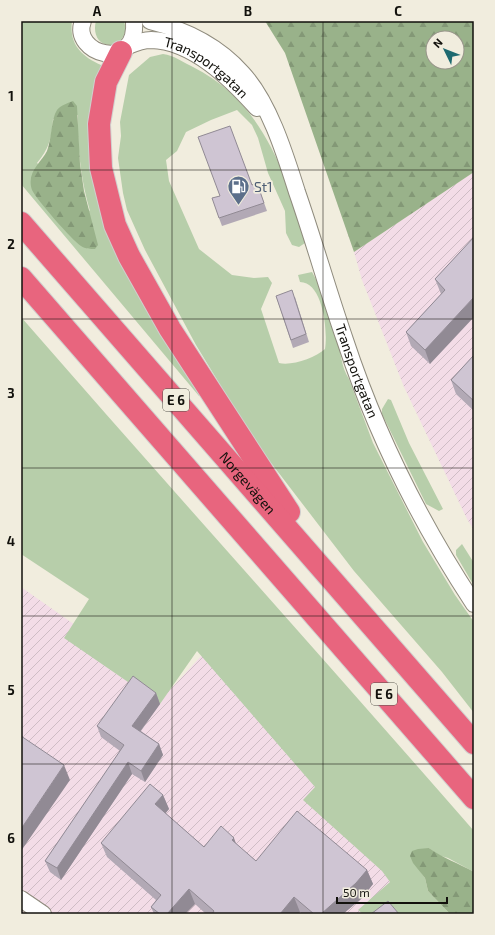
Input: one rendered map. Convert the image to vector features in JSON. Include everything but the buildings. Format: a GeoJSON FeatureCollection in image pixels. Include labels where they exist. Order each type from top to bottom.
{"type":"FeatureCollection","features":[{"type":"Feature","properties":{"kind":"highway"},"geometry":{"type":"LineString","coordinates":[[124,49],[106,82],[99,124],[101,168],[115,225],[129,256],[170,329],[332,578]]}},
{"type":"Feature","properties":{"kind":"highway","name":"Norgevägen"},"geometry":{"type":"LineString","coordinates":[[21,223],[332,578],[474,743]]}},
{"type":"Feature","properties":{"kind":"highway","name":"E 6"},"geometry":{"type":"LineString","coordinates":[[21,278],[474,798]]}},
{"type":"Feature","properties":{"kind":"highway"},"geometry":{"type":"LineString","coordinates":[[21,282],[38,298]]}},
{"type":"Feature","properties":{"kind":"street","name":"Transportgatan"},"geometry":{"type":"LineString","coordinates":[[83,21],[82,33],[88,44],[103,54],[112,55],[150,40],[168,42],[191,52],[233,84],[272,124]]}},
{"type":"Feature","properties":{"kind":"street"},"geometry":{"type":"LineString","coordinates":[[124,49],[133,33],[134,21]]}},
{"type":"Feature","properties":{"kind":"street","name":"Transportgatan"},"geometry":{"type":"LineString","coordinates":[[150,21],[193,35],[222,54],[242,74],[258,96],[272,124],[290,168],[345,341],[376,422],[428,529],[474,604]]}},
{"type":"Feature","properties":{"kind":"street"},"geometry":{"type":"LineString","coordinates":[[21,899],[43,914]]}},
{"type":"Feature","properties":{"kind":"shaded area"},"geometry":{"type":"Polygon","coordinates":[[[474,172],[474,530],[467,519],[404,387],[362,280],[354,252],[474,172]]]}},
{"type":"Feature","properties":{"kind":"shaded area"},"geometry":{"type":"Polygon","coordinates":[[[21,587],[169,691],[203,654],[427,914],[21,914],[21,587]]]}},
{"type":"Feature","properties":{"kind":"green space"},"geometry":{"type":"Polygon","coordinates":[[[21,21],[72,21],[72,36],[78,48],[88,58],[101,65],[93,164],[201,394],[199,396],[21,184],[21,21]],[[78,115],[53,119],[52,132],[49,142],[37,163],[90,211],[82,175],[78,115]]]}},
{"type":"Feature","properties":{"kind":"green space"},"geometry":{"type":"Polygon","coordinates":[[[96,21],[124,21],[125,31],[123,37],[116,44],[110,45],[102,43],[96,36],[96,21]]]}},
{"type":"Feature","properties":{"kind":"green space"},"geometry":{"type":"Polygon","coordinates":[[[265,21],[474,21],[474,172],[354,252],[285,53],[265,21]]]}},
{"type":"Feature","properties":{"kind":"green space"},"geometry":{"type":"Polygon","coordinates":[[[163,54],[175,57],[217,82],[237,100],[254,119],[268,141],[289,189],[308,241],[299,247],[292,245],[286,233],[285,211],[268,173],[258,138],[252,125],[237,110],[186,132],[177,151],[166,160],[169,181],[199,249],[232,275],[254,278],[268,277],[272,283],[261,309],[279,363],[284,364],[297,362],[315,355],[325,349],[326,331],[319,298],[308,284],[300,282],[298,275],[312,272],[327,304],[335,330],[344,370],[349,379],[373,443],[423,542],[455,595],[474,622],[474,713],[442,672],[354,571],[255,442],[196,345],[145,250],[127,210],[123,193],[118,158],[121,136],[120,122],[129,75],[150,57],[163,54]]]}},
{"type":"Feature","properties":{"kind":"green space"},"geometry":{"type":"Polygon","coordinates":[[[73,101],[77,106],[80,164],[84,191],[98,245],[95,249],[83,247],[70,236],[40,202],[32,190],[31,184],[31,178],[35,168],[47,151],[57,110],[63,105],[73,101]]]}},
{"type":"Feature","properties":{"kind":"green space"},"geometry":{"type":"Polygon","coordinates":[[[21,317],[474,831],[474,872],[448,858],[438,855],[429,848],[420,871],[425,878],[428,891],[450,914],[363,914],[358,910],[390,882],[382,871],[303,800],[315,787],[197,651],[160,704],[64,638],[89,599],[21,554],[21,317]]]}},
{"type":"Feature","properties":{"kind":"green space"},"geometry":{"type":"Polygon","coordinates":[[[388,399],[391,400],[409,443],[443,509],[439,511],[426,504],[382,414],[382,409],[388,399]]]}},
{"type":"Feature","properties":{"kind":"green space"},"geometry":{"type":"Polygon","coordinates":[[[462,544],[474,563],[474,586],[456,555],[456,550],[462,544]]]}},
{"type":"Feature","properties":{"kind":"green space"},"geometry":{"type":"Polygon","coordinates":[[[429,848],[474,872],[474,914],[450,914],[428,891],[425,878],[413,863],[410,856],[412,851],[429,848]]]}},
{"type":"Feature","properties":{"kind":"place","name":"St1"},"geometry":{"type":"Point","coordinates":[239,206]}}]}
